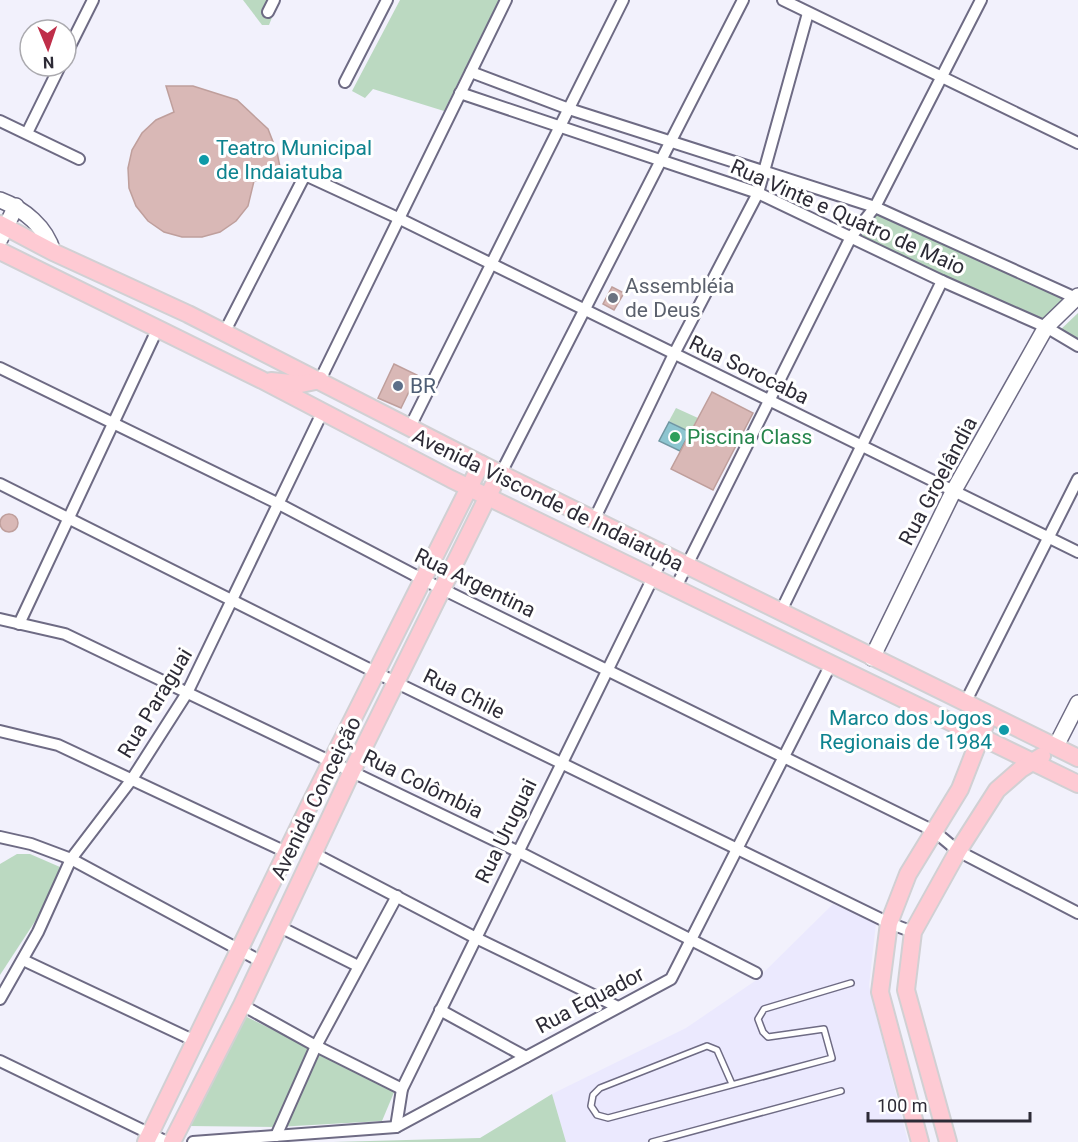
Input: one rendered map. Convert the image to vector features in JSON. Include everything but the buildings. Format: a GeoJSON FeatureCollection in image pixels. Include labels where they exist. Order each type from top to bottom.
{"type":"FeatureCollection","features":[{"type":"Feature","properties":{"kind":"main road","name":"Avenida Visconde de Indaiatuba"},"geometry":{"type":"LineString","coordinates":[[2,230],[188,314],[481,464],[1078,758]]}},
{"type":"Feature","properties":{"kind":"main road","name":"Avenida Visconde de Indaiatuba"},"geometry":{"type":"LineString","coordinates":[[0,251],[469,486],[1078,784]]}},
{"type":"Feature","properties":{"kind":"main road"},"geometry":{"type":"LineString","coordinates":[[157,330],[168,318],[188,314]]}},
{"type":"Feature","properties":{"kind":"main road"},"geometry":{"type":"LineString","coordinates":[[261,380],[301,384],[320,380]]}},
{"type":"Feature","properties":{"kind":"main road","name":"Avenida Conceição"},"geometry":{"type":"LineString","coordinates":[[148,1138],[241,950],[286,852],[481,464]]}},
{"type":"Feature","properties":{"kind":"main road","name":"Avenida Conceição"},"geometry":{"type":"LineString","coordinates":[[172,1142],[242,1005],[278,926],[315,854],[352,771],[488,494],[501,473]]}},
{"type":"Feature","properties":{"kind":"main road"},"geometry":{"type":"LineString","coordinates":[[920,1142],[880,992],[889,924],[908,874],[960,789],[989,715]]}},
{"type":"Feature","properties":{"kind":"main road"},"geometry":{"type":"LineString","coordinates":[[948,1142],[906,990],[913,932],[958,851],[997,790],[1022,769],[1056,746]]}},
{"type":"Feature","properties":{"kind":"street"},"geometry":{"type":"LineString","coordinates":[[78,30],[93,0]]}},
{"type":"Feature","properties":{"kind":"street"},"geometry":{"type":"LineString","coordinates":[[268,12],[274,0]]}},
{"type":"Feature","properties":{"kind":"street"},"geometry":{"type":"LineString","coordinates":[[345,82],[387,0]]}},
{"type":"Feature","properties":{"kind":"street"},"geometry":{"type":"LineString","coordinates":[[320,380],[506,0]]}},
{"type":"Feature","properties":{"kind":"street"},"geometry":{"type":"LineString","coordinates":[[410,427],[623,0]]}},
{"type":"Feature","properties":{"kind":"street"},"geometry":{"type":"LineString","coordinates":[[501,473],[583,308],[743,0]]}},
{"type":"Feature","properties":{"kind":"street"},"geometry":{"type":"LineString","coordinates":[[783,0],[1078,143]]}},
{"type":"Feature","properties":{"kind":"street"},"geometry":{"type":"LineString","coordinates":[[676,587],[851,237],[875,207],[981,0]]}},
{"type":"Feature","properties":{"kind":"street"},"geometry":{"type":"LineString","coordinates":[[594,520],[674,354],[758,193],[808,13]]}},
{"type":"Feature","properties":{"kind":"street","name":"Rua Vinte e Quatro de Maio"},"geometry":{"type":"LineString","coordinates":[[471,72],[569,109],[875,207],[1078,298]]}},
{"type":"Feature","properties":{"kind":"street"},"geometry":{"type":"LineString","coordinates":[[27,133],[54,78]]}},
{"type":"Feature","properties":{"kind":"street","name":"Rua Vinte e Quatro de Maio"},"geometry":{"type":"LineString","coordinates":[[460,93],[758,193],[942,281],[1046,327],[1078,346]]}},
{"type":"Feature","properties":{"kind":"street"},"geometry":{"type":"LineString","coordinates":[[0,121],[79,159]]}},
{"type":"Feature","properties":{"kind":"street","name":"Rua Sorocaba"},"geometry":{"type":"LineString","coordinates":[[224,333],[305,175],[583,308],[768,402],[1078,552]]}},
{"type":"Feature","properties":{"kind":"street"},"geometry":{"type":"LineString","coordinates":[[0,200],[16,206],[37,224],[50,241],[53,252]]}},
{"type":"Feature","properties":{"kind":"street"},"geometry":{"type":"LineString","coordinates":[[2,230],[16,206]]}},
{"type":"Feature","properties":{"kind":"street"},"geometry":{"type":"LineString","coordinates":[[780,613],[942,281]]}},
{"type":"Feature","properties":{"kind":"street","name":"Rua Groelândia"},"geometry":{"type":"LineString","coordinates":[[872,658],[953,492],[1046,327],[1078,298]]}},
{"type":"Feature","properties":{"kind":"street"},"geometry":{"type":"LineString","coordinates":[[19,624],[157,330]]}},
{"type":"Feature","properties":{"kind":"street","name":"Rua Argentina"},"geometry":{"type":"LineString","coordinates":[[0,368],[279,504],[422,579],[934,831],[958,851],[1078,913]]}},
{"type":"Feature","properties":{"kind":"street","name":"Rua Paraguai"},"geometry":{"type":"LineString","coordinates":[[0,999],[23,960],[71,859],[132,779],[187,693],[322,413]]}},
{"type":"Feature","properties":{"kind":"street"},"geometry":{"type":"LineString","coordinates":[[965,703],[1078,479]]}},
{"type":"Feature","properties":{"kind":"street","name":"Rua Chile"},"geometry":{"type":"LineString","coordinates":[[0,483],[233,598],[397,683],[889,924],[913,932]]}},
{"type":"Feature","properties":{"kind":"street","name":"Rua Uruguai"},"geometry":{"type":"LineString","coordinates":[[396,1127],[402,1089],[664,555]]}},
{"type":"Feature","properties":{"kind":"street","name":"Rua Colômbia"},"geometry":{"type":"LineString","coordinates":[[0,619],[65,634],[519,852],[756,972]]}},
{"type":"Feature","properties":{"kind":"street","name":"Rua Equador"},"geometry":{"type":"LineString","coordinates":[[193,1142],[396,1127],[671,979],[831,664]]}},
{"type":"Feature","properties":{"kind":"street"},"geometry":{"type":"LineString","coordinates":[[1056,746],[1078,703]]}},
{"type":"Feature","properties":{"kind":"street"},"geometry":{"type":"LineString","coordinates":[[0,731],[58,745],[286,852]]}},
{"type":"Feature","properties":{"kind":"street"},"geometry":{"type":"LineString","coordinates":[[0,848],[5,838],[71,859],[262,962]]}},
{"type":"Feature","properties":{"kind":"street"},"geometry":{"type":"LineString","coordinates":[[315,854],[476,938],[618,1007]]}},
{"type":"Feature","properties":{"kind":"street"},"geometry":{"type":"LineString","coordinates":[[276,1136],[316,1046],[397,896]]}},
{"type":"Feature","properties":{"kind":"street"},"geometry":{"type":"LineString","coordinates":[[278,926],[358,966]]}},
{"type":"Feature","properties":{"kind":"street"},"geometry":{"type":"LineString","coordinates":[[23,960],[195,1041]]}},
{"type":"Feature","properties":{"kind":"street"},"geometry":{"type":"LineString","coordinates":[[242,1005],[316,1046],[402,1089]]}},
{"type":"Feature","properties":{"kind":"street"},"geometry":{"type":"LineString","coordinates":[[440,1010],[526,1057]]}},
{"type":"Feature","properties":{"kind":"street"},"geometry":{"type":"LineString","coordinates":[[0,1061],[148,1138],[167,1142]]}},
{"type":"Feature","properties":{"kind":"lane"},"geometry":{"type":"LineString","coordinates":[[732,1084],[717,1050],[707,1046],[600,1088],[593,1095],[591,1106],[597,1115],[608,1118],[832,1058],[824,1029],[768,1038],[758,1019],[764,1009],[851,983]]}},
{"type":"Feature","properties":{"kind":"lane"},"geometry":{"type":"LineString","coordinates":[[652,1142],[841,1091]]}},
{"type":"Feature","properties":{"kind":"shaded area"},"geometry":{"type":"Polygon","coordinates":[[[833,904],[876,923],[869,986],[908,1142],[566,1142],[552,1094],[686,1028],[755,981],[833,904]]]}},
{"type":"Feature","properties":{"kind":"green space"},"geometry":{"type":"Polygon","coordinates":[[[243,0],[279,0],[269,25],[262,25],[243,0]]]}},
{"type":"Feature","properties":{"kind":"green space"},"geometry":{"type":"Polygon","coordinates":[[[400,0],[499,0],[444,111],[373,89],[365,98],[352,91],[400,0]]]}},
{"type":"Feature","properties":{"kind":"green space"},"geometry":{"type":"Polygon","coordinates":[[[875,207],[1077,299],[1046,327],[851,237],[875,207]]]}},
{"type":"Feature","properties":{"kind":"green space"},"geometry":{"type":"Polygon","coordinates":[[[1078,313],[1078,346],[1056,334],[1078,313]]]}},
{"type":"Feature","properties":{"kind":"green space"},"geometry":{"type":"Polygon","coordinates":[[[676,408],[698,418],[690,432],[669,421],[676,408]]]}},
{"type":"Feature","properties":{"kind":"green space"},"geometry":{"type":"Polygon","coordinates":[[[17,854],[30,854],[60,867],[47,903],[0,975],[0,864],[17,854]]]}},
{"type":"Feature","properties":{"kind":"green space"},"geometry":{"type":"Polygon","coordinates":[[[245,1016],[395,1090],[382,1121],[277,1127],[188,1126],[245,1016]]]}},
{"type":"Feature","properties":{"kind":"green space"},"geometry":{"type":"Polygon","coordinates":[[[552,1094],[566,1142],[333,1142],[480,1138],[552,1094]]]}},
{"type":"Feature","properties":{"kind":"water","name":"Piscina Class"},"geometry":{"type":"Polygon","coordinates":[[[669,422],[690,432],[680,451],[659,441],[669,422]]]}},
{"type":"Feature","properties":{"kind":"place","name":"Teatro Municipal de Indaiatuba"},"geometry":{"type":"Point","coordinates":[204,160]}},
{"type":"Feature","properties":{"kind":"place","name":"Assembléia de Deus"},"geometry":{"type":"Point","coordinates":[613,298]}},
{"type":"Feature","properties":{"kind":"place","name":"BR"},"geometry":{"type":"Point","coordinates":[398,386]}},
{"type":"Feature","properties":{"kind":"place","name":"Piscina Class"},"geometry":{"type":"Point","coordinates":[675,437]}},
{"type":"Feature","properties":{"kind":"place","name":"Marco dos Jogos Regionais de 1984"},"geometry":{"type":"Point","coordinates":[1004,730]}}]}
